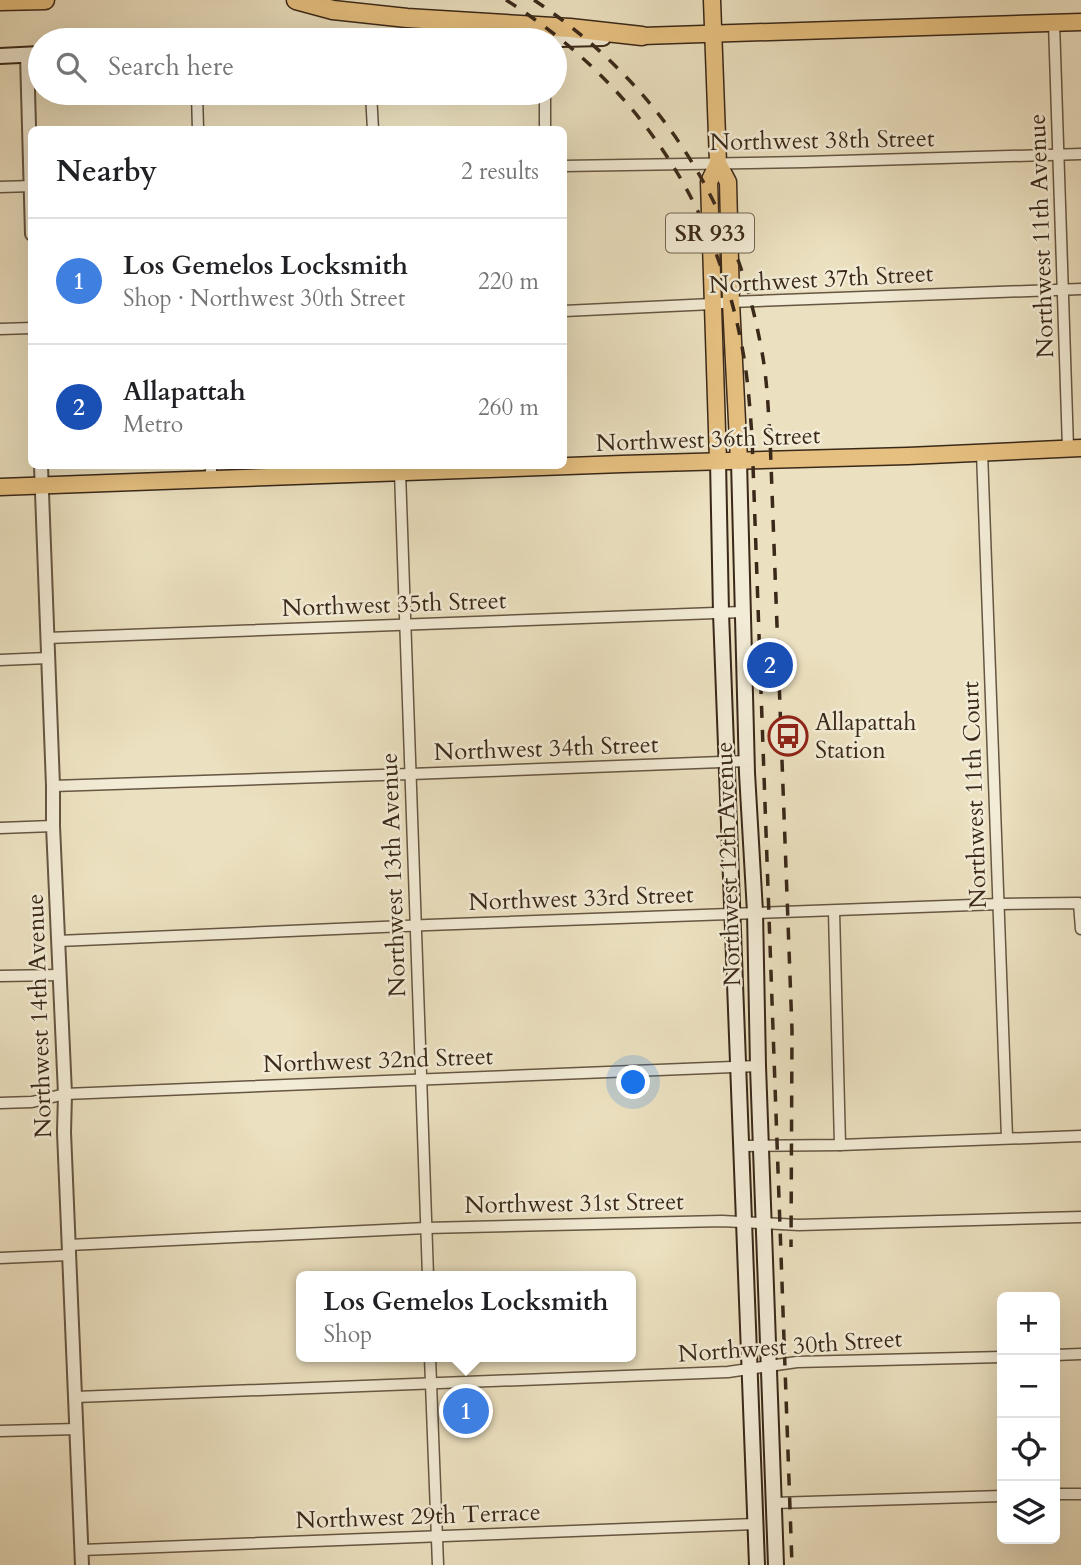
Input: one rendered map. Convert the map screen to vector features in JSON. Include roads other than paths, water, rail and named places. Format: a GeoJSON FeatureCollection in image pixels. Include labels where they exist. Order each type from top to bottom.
{"type":"FeatureCollection","features":[{"type":"Feature","properties":{"kind":"highway"},"geometry":{"type":"LineString","coordinates":[[0,1],[45,0]]}},
{"type":"Feature","properties":{"kind":"highway"},"geometry":{"type":"LineString","coordinates":[[296,0],[333,10],[407,18],[570,28],[642,36]]}},
{"type":"Feature","properties":{"kind":"main road","name":"Northwest 12th Avenue"},"geometry":{"type":"LineString","coordinates":[[712,0],[718,163],[709,182],[712,304],[757,1565]]}},
{"type":"Feature","properties":{"kind":"main road"},"geometry":{"type":"LineString","coordinates":[[567,39],[1081,22]]}},
{"type":"Feature","properties":{"kind":"main road"},"geometry":{"type":"LineString","coordinates":[[0,56],[28,55]]}},
{"type":"Feature","properties":{"kind":"main road","name":"Northwest 12th Avenue"},"geometry":{"type":"LineString","coordinates":[[718,163],[729,182],[776,1565]]}},
{"type":"Feature","properties":{"kind":"main road","name":"Northwest 36th Street"},"geometry":{"type":"LineString","coordinates":[[567,466],[908,456],[1074,448]]}},
{"type":"Feature","properties":{"kind":"main road","name":"Northwest 36th Street"},"geometry":{"type":"LineString","coordinates":[[0,487],[211,473],[478,469]]}},
{"type":"Feature","properties":{"kind":"main road"},"geometry":{"type":"LineString","coordinates":[[752,1431],[761,1457],[764,1494],[769,1502],[774,1503]]}},
{"type":"Feature","properties":{"kind":"main road"},"geometry":{"type":"LineString","coordinates":[[755,1524],[761,1527],[766,1536],[768,1565]]}},
{"type":"Feature","properties":{"kind":"street","name":"Northwest 11th Avenue"},"geometry":{"type":"LineString","coordinates":[[1054,23],[1063,290],[1074,448]]}},
{"type":"Feature","properties":{"kind":"street"},"geometry":{"type":"LineString","coordinates":[[32,126],[33,105]]}},
{"type":"Feature","properties":{"kind":"street"},"geometry":{"type":"LineString","coordinates":[[197,105],[198,126]]}},
{"type":"Feature","properties":{"kind":"street"},"geometry":{"type":"LineString","coordinates":[[372,105],[373,126]]}},
{"type":"Feature","properties":{"kind":"street"},"geometry":{"type":"LineString","coordinates":[[545,105],[545,126]]}},
{"type":"Feature","properties":{"kind":"street","name":"Northwest 38th Street"},"geometry":{"type":"LineString","coordinates":[[567,166],[1081,154]]}},
{"type":"Feature","properties":{"kind":"street"},"geometry":{"type":"LineString","coordinates":[[0,187],[28,186]]}},
{"type":"Feature","properties":{"kind":"street","name":"Northwest 37th Street"},"geometry":{"type":"LineString","coordinates":[[567,311],[1081,289]]}},
{"type":"Feature","properties":{"kind":"street"},"geometry":{"type":"LineString","coordinates":[[0,329],[28,328]]}},
{"type":"Feature","properties":{"kind":"street","name":"Northwest 11th Court"},"geometry":{"type":"LineString","coordinates":[[982,452],[1007,1138]]}},
{"type":"Feature","properties":{"kind":"street","name":"Northwest 14th Avenue"},"geometry":{"type":"LineString","coordinates":[[41,469],[82,1565]]}},
{"type":"Feature","properties":{"kind":"street","name":"Northwest 13th Avenue"},"geometry":{"type":"LineString","coordinates":[[400,472],[428,1271]]}},
{"type":"Feature","properties":{"kind":"street","name":"Northwest 35th Street"},"geometry":{"type":"LineString","coordinates":[[47,638],[742,612]]}},
{"type":"Feature","properties":{"kind":"street"},"geometry":{"type":"LineString","coordinates":[[0,660],[48,658]]}},
{"type":"Feature","properties":{"kind":"street","name":"Northwest 34th Street"},"geometry":{"type":"LineString","coordinates":[[53,786],[747,761]]}},
{"type":"Feature","properties":{"kind":"street"},"geometry":{"type":"LineString","coordinates":[[0,828],[53,826]]}},
{"type":"Feature","properties":{"kind":"street","name":"Northwest 33rd Street"},"geometry":{"type":"LineString","coordinates":[[58,941],[755,912],[1079,903],[1081,929]]}},
{"type":"Feature","properties":{"kind":"street"},"geometry":{"type":"LineString","coordinates":[[834,911],[840,1145]]}},
{"type":"Feature","properties":{"kind":"street"},"geometry":{"type":"LineString","coordinates":[[0,976],[59,975]]}},
{"type":"Feature","properties":{"kind":"street","name":"Northwest 32nd Street"},"geometry":{"type":"LineString","coordinates":[[0,1103],[32,1102],[65,1094],[758,1066]]}},
{"type":"Feature","properties":{"kind":"street"},"geometry":{"type":"LineString","coordinates":[[742,1146],[1081,1136]]}},
{"type":"Feature","properties":{"kind":"street","name":"Northwest 31st Street"},"geometry":{"type":"LineString","coordinates":[[0,1258],[69,1250],[426,1228],[722,1221],[799,1225],[1081,1217]]}},
{"type":"Feature","properties":{"kind":"street"},"geometry":{"type":"LineString","coordinates":[[1060,1355],[1081,1354]]}},
{"type":"Feature","properties":{"kind":"street","name":"Northwest 30th Street"},"geometry":{"type":"LineString","coordinates":[[76,1398],[728,1372],[797,1362],[997,1357]]}},
{"type":"Feature","properties":{"kind":"street"},"geometry":{"type":"LineString","coordinates":[[430,1362],[438,1565]]}},
{"type":"Feature","properties":{"kind":"street"},"geometry":{"type":"LineString","coordinates":[[0,1431],[77,1429]]}},
{"type":"Feature","properties":{"kind":"street"},"geometry":{"type":"LineString","coordinates":[[1060,1494],[1081,1493]]}},
{"type":"Feature","properties":{"kind":"street"},"geometry":{"type":"LineString","coordinates":[[774,1503],[997,1496]]}},
{"type":"Feature","properties":{"kind":"street","name":"Northwest 29th Terrace"},"geometry":{"type":"LineString","coordinates":[[82,1550],[755,1524]]}},
{"type":"Feature","properties":{"kind":"railway"},"geometry":{"type":"LineString","coordinates":[[506,0],[546,28]]}},
{"type":"Feature","properties":{"kind":"railway"},"geometry":{"type":"LineString","coordinates":[[534,0],[578,33],[618,69],[653,108],[684,150],[710,194],[732,242],[749,293],[761,347],[770,437],[792,1030],[791,1247]]}},
{"type":"Feature","properties":{"kind":"railway"},"geometry":{"type":"LineString","coordinates":[[567,45],[594,68],[631,108],[663,150],[690,196],[713,245],[730,297],[748,384],[792,1565]]}},
{"type":"Feature","properties":{"kind":"place","name":"Allapattah"},"geometry":{"type":"Point","coordinates":[770,665]}},
{"type":"Feature","properties":{"kind":"place","name":"Allapattah Station"},"geometry":{"type":"Point","coordinates":[788,736]}},
{"type":"Feature","properties":{"kind":"place","name":"Los Gemelos Locksmith"},"geometry":{"type":"Point","coordinates":[466,1411]}}]}
